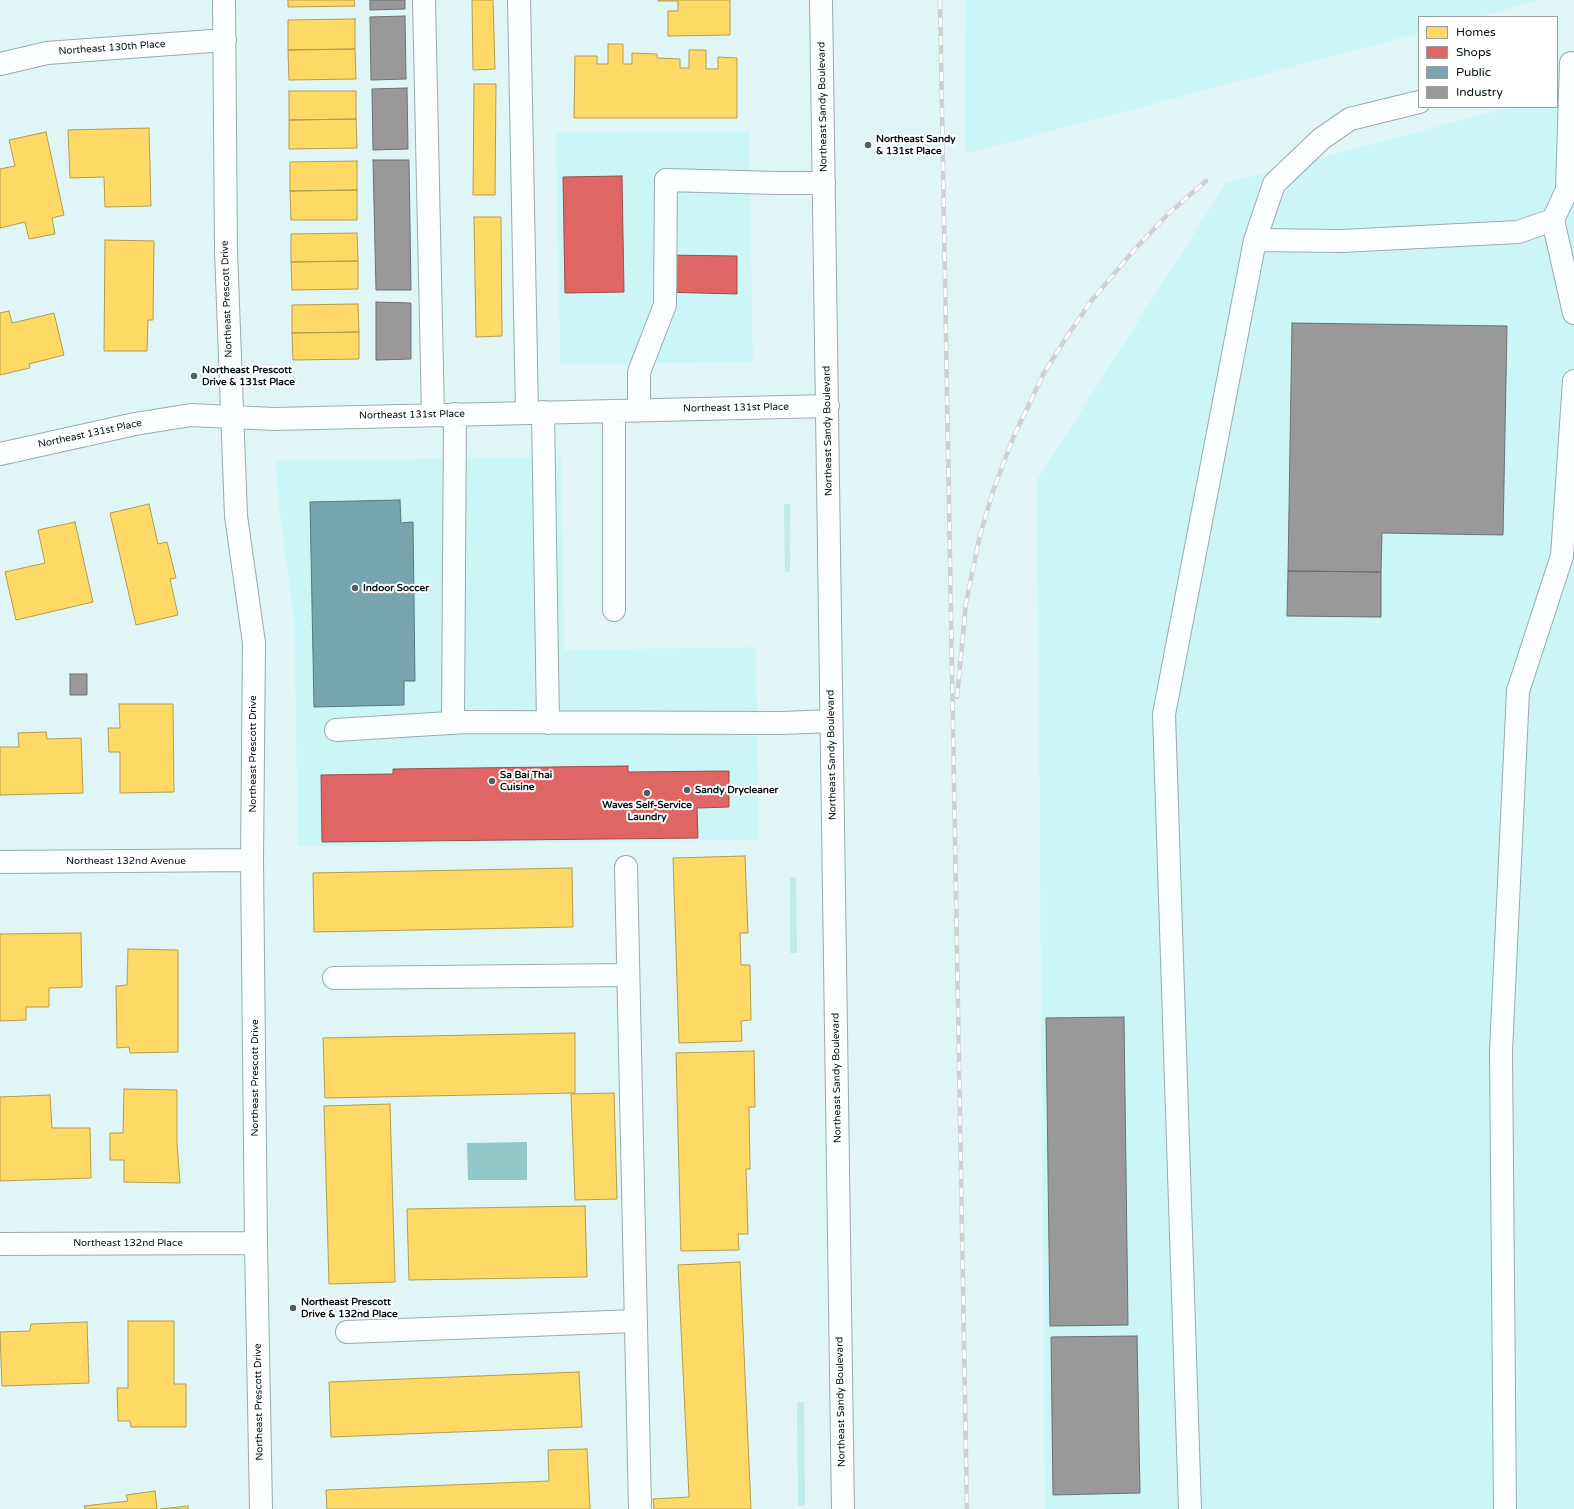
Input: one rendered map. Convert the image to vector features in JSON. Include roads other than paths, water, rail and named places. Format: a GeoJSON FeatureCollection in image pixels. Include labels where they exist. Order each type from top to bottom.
{"type":"FeatureCollection","features":[{"type":"Feature","properties":{"kind":"street","name":"Northeast Prescott Drive"},"geometry":{"type":"LineString","coordinates":[[224,0],[226,251],[236,516],[254,643],[252,860],[256,1243],[261,1509]]}},
{"type":"Feature","properties":{"kind":"street"},"geometry":{"type":"LineString","coordinates":[[424,0],[433,415]]}},
{"type":"Feature","properties":{"kind":"street"},"geometry":{"type":"LineString","coordinates":[[519,0],[548,723]]}},
{"type":"Feature","properties":{"kind":"street","name":"Northeast Sandy Boulevard"},"geometry":{"type":"LineString","coordinates":[[822,0],[843,1509]]}},
{"type":"Feature","properties":{"kind":"street","name":"Northeast 130th Place"},"geometry":{"type":"LineString","coordinates":[[0,64],[47,54],[225,40]]}},
{"type":"Feature","properties":{"kind":"street"},"geometry":{"type":"LineString","coordinates":[[1567,64],[1567,190],[1553,220],[1574,313]]}},
{"type":"Feature","properties":{"kind":"street"},"geometry":{"type":"LineString","coordinates":[[1190,1509],[1164,714],[1255,240],[1274,184],[1322,139],[1350,119],[1418,102]]}},
{"type":"Feature","properties":{"kind":"street"},"geometry":{"type":"LineString","coordinates":[[639,410],[639,372],[665,305],[666,180],[778,184],[824,183]]}},
{"type":"Feature","properties":{"kind":"street"},"geometry":{"type":"LineString","coordinates":[[1255,240],[1342,241],[1518,232],[1553,220]]}},
{"type":"Feature","properties":{"kind":"street"},"geometry":{"type":"LineString","coordinates":[[1505,1509],[1501,1051],[1518,691],[1562,556],[1574,381]]}},
{"type":"Feature","properties":{"kind":"street","name":"Northeast 131st Place"},"geometry":{"type":"LineString","coordinates":[[0,454],[135,424],[191,415],[274,419],[828,406]]}},
{"type":"Feature","properties":{"kind":"street"},"geometry":{"type":"LineString","coordinates":[[614,410],[614,610]]}},
{"type":"Feature","properties":{"kind":"street"},"geometry":{"type":"LineString","coordinates":[[453,723],[455,414]]}},
{"type":"Feature","properties":{"kind":"street"},"geometry":{"type":"LineString","coordinates":[[336,730],[453,723],[782,723],[832,721]]}},
{"type":"Feature","properties":{"kind":"street","name":"Northeast 132nd Avenue"},"geometry":{"type":"LineString","coordinates":[[0,862],[252,860]]}},
{"type":"Feature","properties":{"kind":"street"},"geometry":{"type":"LineString","coordinates":[[626,867],[640,1509]]}},
{"type":"Feature","properties":{"kind":"street"},"geometry":{"type":"LineString","coordinates":[[334,978],[628,975]]}},
{"type":"Feature","properties":{"kind":"street","name":"Northeast 132nd Place"},"geometry":{"type":"LineString","coordinates":[[0,1244],[256,1243]]}},
{"type":"Feature","properties":{"kind":"street"},"geometry":{"type":"LineString","coordinates":[[347,1332],[636,1321]]}},
{"type":"Feature","properties":{"kind":"railway"},"geometry":{"type":"LineString","coordinates":[[940,0],[967,1509]]}},
{"type":"Feature","properties":{"kind":"railway"},"geometry":{"type":"LineString","coordinates":[[957,697],[966,603],[980,535],[993,491],[1013,438],[1044,373],[1092,300],[1135,249],[1169,213],[1206,181]]}},
{"type":"Feature","properties":{"kind":"place","name":"Northeast Sandy & 131st Place"},"geometry":{"type":"Point","coordinates":[868,145]}},
{"type":"Feature","properties":{"kind":"place","name":"Northeast Prescott Drive & 131st Place"},"geometry":{"type":"Point","coordinates":[194,376]}},
{"type":"Feature","properties":{"kind":"place","name":"Indoor Soccer"},"geometry":{"type":"Point","coordinates":[355,588]}},
{"type":"Feature","properties":{"kind":"place","name":"Sa Bai Thai Cuisine"},"geometry":{"type":"Point","coordinates":[492,781]}},
{"type":"Feature","properties":{"kind":"place","name":"Sandy Drycleaner"},"geometry":{"type":"Point","coordinates":[687,790]}},
{"type":"Feature","properties":{"kind":"place","name":"Waves Self-Service Laundry"},"geometry":{"type":"Point","coordinates":[647,793]}},
{"type":"Feature","properties":{"kind":"place","name":"Northeast Prescott Drive & 132nd Place"},"geometry":{"type":"Point","coordinates":[293,1308]}}]}
